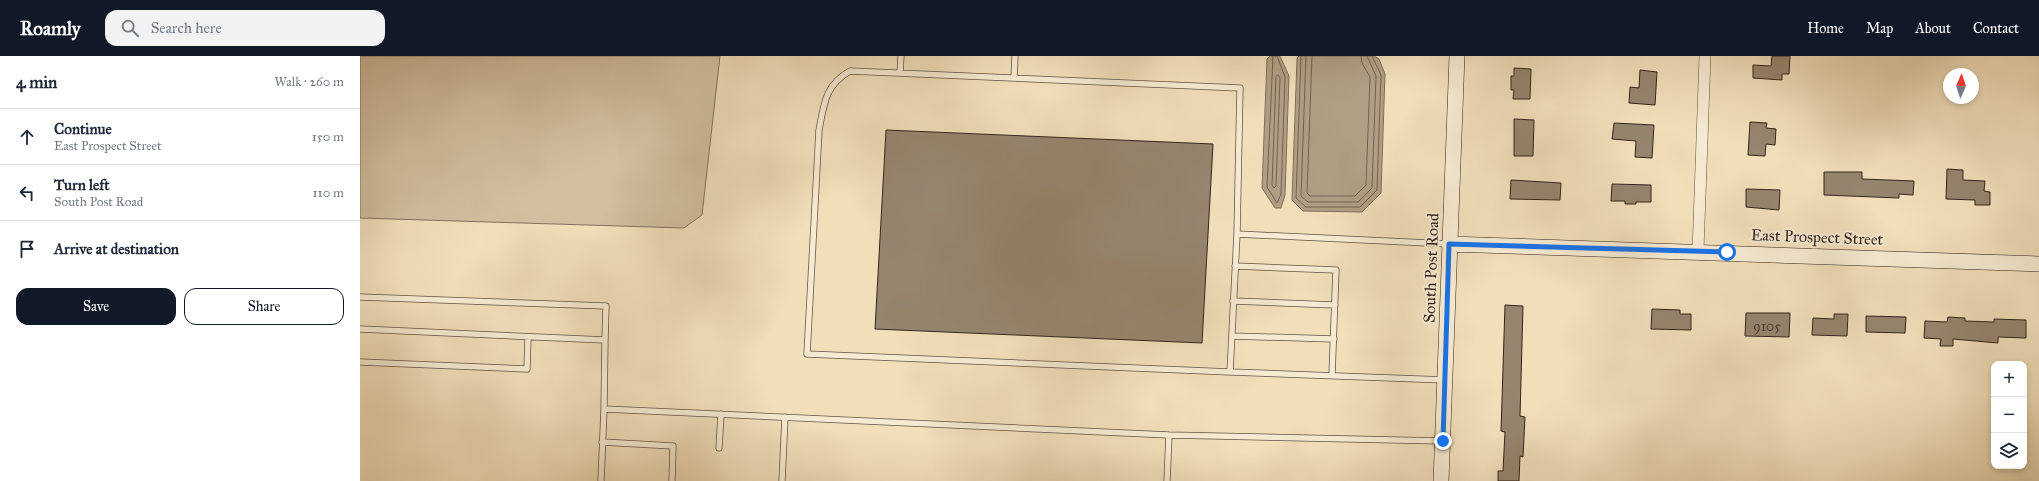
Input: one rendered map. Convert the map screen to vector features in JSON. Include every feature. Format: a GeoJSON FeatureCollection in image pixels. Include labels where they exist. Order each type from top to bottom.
{"type":"FeatureCollection","features":[{"type":"Feature","properties":{"kind":"street","name":"South Post Road"},"geometry":{"type":"LineString","coordinates":[[1441,481],[1457,56]]}},
{"type":"Feature","properties":{"kind":"street"},"geometry":{"type":"LineString","coordinates":[[1698,251],[1705,56]]}},
{"type":"Feature","properties":{"kind":"street","name":"East Prospect Street"},"geometry":{"type":"LineString","coordinates":[[1449,244],[1698,251],[2039,264]]}},
{"type":"Feature","properties":{"kind":"lane"},"geometry":{"type":"LineString","coordinates":[[900,73],[901,56]]}},
{"type":"Feature","properties":{"kind":"lane"},"geometry":{"type":"LineString","coordinates":[[1014,78],[1015,56]]}},
{"type":"Feature","properties":{"kind":"lane"},"geometry":{"type":"LineString","coordinates":[[1230,372],[1235,266],[1240,88],[850,71],[837,78],[823,106],[818,130],[807,354],[1230,372],[1445,380]]}},
{"type":"Feature","properties":{"kind":"lane"},"geometry":{"type":"LineString","coordinates":[[1236,234],[1449,244]]}},
{"type":"Feature","properties":{"kind":"lane"},"geometry":{"type":"LineString","coordinates":[[1235,266],[1336,270],[1332,376]]}},
{"type":"Feature","properties":{"kind":"lane"},"geometry":{"type":"LineString","coordinates":[[360,297],[606,306],[601,481]]}},
{"type":"Feature","properties":{"kind":"lane"},"geometry":{"type":"LineString","coordinates":[[1233,301],[1335,305]]}},
{"type":"Feature","properties":{"kind":"lane"},"geometry":{"type":"LineString","coordinates":[[360,329],[605,340]]}},
{"type":"Feature","properties":{"kind":"lane"},"geometry":{"type":"LineString","coordinates":[[1232,336],[1334,339]]}},
{"type":"Feature","properties":{"kind":"lane"},"geometry":{"type":"LineString","coordinates":[[360,362],[527,369],[528,337]]}},
{"type":"Feature","properties":{"kind":"lane"},"geometry":{"type":"LineString","coordinates":[[604,409],[1169,435],[1443,441]]}},
{"type":"Feature","properties":{"kind":"lane"},"geometry":{"type":"LineString","coordinates":[[719,448],[721,414]]}},
{"type":"Feature","properties":{"kind":"lane"},"geometry":{"type":"LineString","coordinates":[[782,481],[785,417]]}},
{"type":"Feature","properties":{"kind":"lane"},"geometry":{"type":"LineString","coordinates":[[1167,481],[1169,435]]}},
{"type":"Feature","properties":{"kind":"lane"},"geometry":{"type":"LineString","coordinates":[[602,442],[673,446],[672,481]]}},
{"type":"Feature","properties":{"kind":"shaded area"},"geometry":{"type":"Polygon","coordinates":[[[360,56],[720,56],[702,215],[684,228],[360,218],[360,56]]]}},
{"type":"Feature","properties":{"kind":"water"},"geometry":{"type":"Polygon","coordinates":[[[1270,56],[1280,56],[1289,76],[1285,195],[1281,208],[1275,208],[1262,188],[1267,59],[1270,56]]]}},
{"type":"Feature","properties":{"kind":"water"},"geometry":{"type":"Polygon","coordinates":[[[1299,56],[1374,56],[1379,59],[1385,74],[1381,193],[1362,212],[1303,211],[1292,200],[1297,58],[1299,56]]]}},
{"type":"Feature","properties":{"kind":"building"},"geometry":{"type":"Polygon","coordinates":[[[1772,56],[1790,56],[1789,74],[1782,74],[1782,80],[1753,78],[1753,65],[1771,66],[1772,56]]]}},
{"type":"Feature","properties":{"kind":"building"},"geometry":{"type":"Polygon","coordinates":[[[1514,68],[1531,69],[1530,99],[1513,99],[1514,90],[1511,90],[1511,76],[1514,76],[1514,68]]]}},
{"type":"Feature","properties":{"kind":"building"},"geometry":{"type":"Polygon","coordinates":[[[1640,70],[1657,72],[1655,105],[1629,103],[1630,87],[1639,88],[1640,70]]]}},
{"type":"Feature","properties":{"kind":"building"},"geometry":{"type":"Polygon","coordinates":[[[1514,119],[1534,120],[1533,156],[1514,156],[1514,119]]]}},
{"type":"Feature","properties":{"kind":"building"},"geometry":{"type":"Polygon","coordinates":[[[1750,122],[1767,123],[1766,128],[1776,129],[1775,145],[1766,144],[1765,156],[1748,155],[1750,122]]]}},
{"type":"Feature","properties":{"kind":"building"},"geometry":{"type":"Polygon","coordinates":[[[1614,123],[1654,125],[1652,158],[1635,157],[1636,141],[1612,139],[1614,123]]]}},
{"type":"Feature","properties":{"kind":"building"},"geometry":{"type":"Polygon","coordinates":[[[886,130],[1213,144],[1202,343],[875,329],[886,130]]]}},
{"type":"Feature","properties":{"kind":"building"},"geometry":{"type":"Polygon","coordinates":[[[1947,169],[1963,170],[1963,180],[1985,181],[1984,191],[1990,192],[1990,205],[1975,205],[1975,200],[1946,199],[1947,169]]]}},
{"type":"Feature","properties":{"kind":"building"},"geometry":{"type":"Polygon","coordinates":[[[1824,172],[1862,172],[1862,179],[1914,181],[1913,195],[1899,194],[1899,198],[1824,195],[1824,172]]]}},
{"type":"Feature","properties":{"kind":"building"},"geometry":{"type":"Polygon","coordinates":[[[1511,180],[1561,183],[1560,200],[1510,199],[1511,180]]]}},
{"type":"Feature","properties":{"kind":"building"},"geometry":{"type":"Polygon","coordinates":[[[1612,184],[1651,185],[1651,202],[1625,204],[1625,201],[1611,201],[1612,184]]]}},
{"type":"Feature","properties":{"kind":"building"},"geometry":{"type":"Polygon","coordinates":[[[1746,189],[1780,190],[1779,210],[1746,207],[1746,189]]]}},
{"type":"Feature","properties":{"kind":"building"},"geometry":{"type":"Polygon","coordinates":[[[1505,305],[1523,306],[1520,416],[1525,417],[1523,457],[1520,456],[1519,481],[1498,481],[1498,471],[1503,471],[1505,432],[1501,431],[1505,305]]]}},
{"type":"Feature","properties":{"kind":"building"},"geometry":{"type":"Polygon","coordinates":[[[1652,309],[1680,310],[1680,314],[1691,314],[1691,330],[1651,329],[1652,309]]]}},
{"type":"Feature","properties":{"kind":"building"},"geometry":{"type":"Polygon","coordinates":[[[1746,313],[1790,313],[1789,337],[1745,336],[1746,313]]]}},
{"type":"Feature","properties":{"kind":"building"},"geometry":{"type":"Polygon","coordinates":[[[1834,314],[1848,314],[1847,336],[1812,335],[1813,318],[1834,319],[1834,314]]]}},
{"type":"Feature","properties":{"kind":"building"},"geometry":{"type":"Polygon","coordinates":[[[1866,316],[1906,317],[1905,333],[1866,332],[1866,316]]]}},
{"type":"Feature","properties":{"kind":"building"},"geometry":{"type":"Polygon","coordinates":[[[1948,317],[1965,318],[1965,321],[1994,322],[1994,319],[2026,320],[2026,338],[1998,337],[1998,343],[1953,339],[1953,346],[1940,346],[1941,339],[1924,338],[1925,321],[1947,322],[1948,317]]]}},
{"type":"Feature","properties":{"kind":"route"},"geometry":{"type":"LineString","coordinates":[[1443,441],[1449,244],[1727,252]]}}]}
